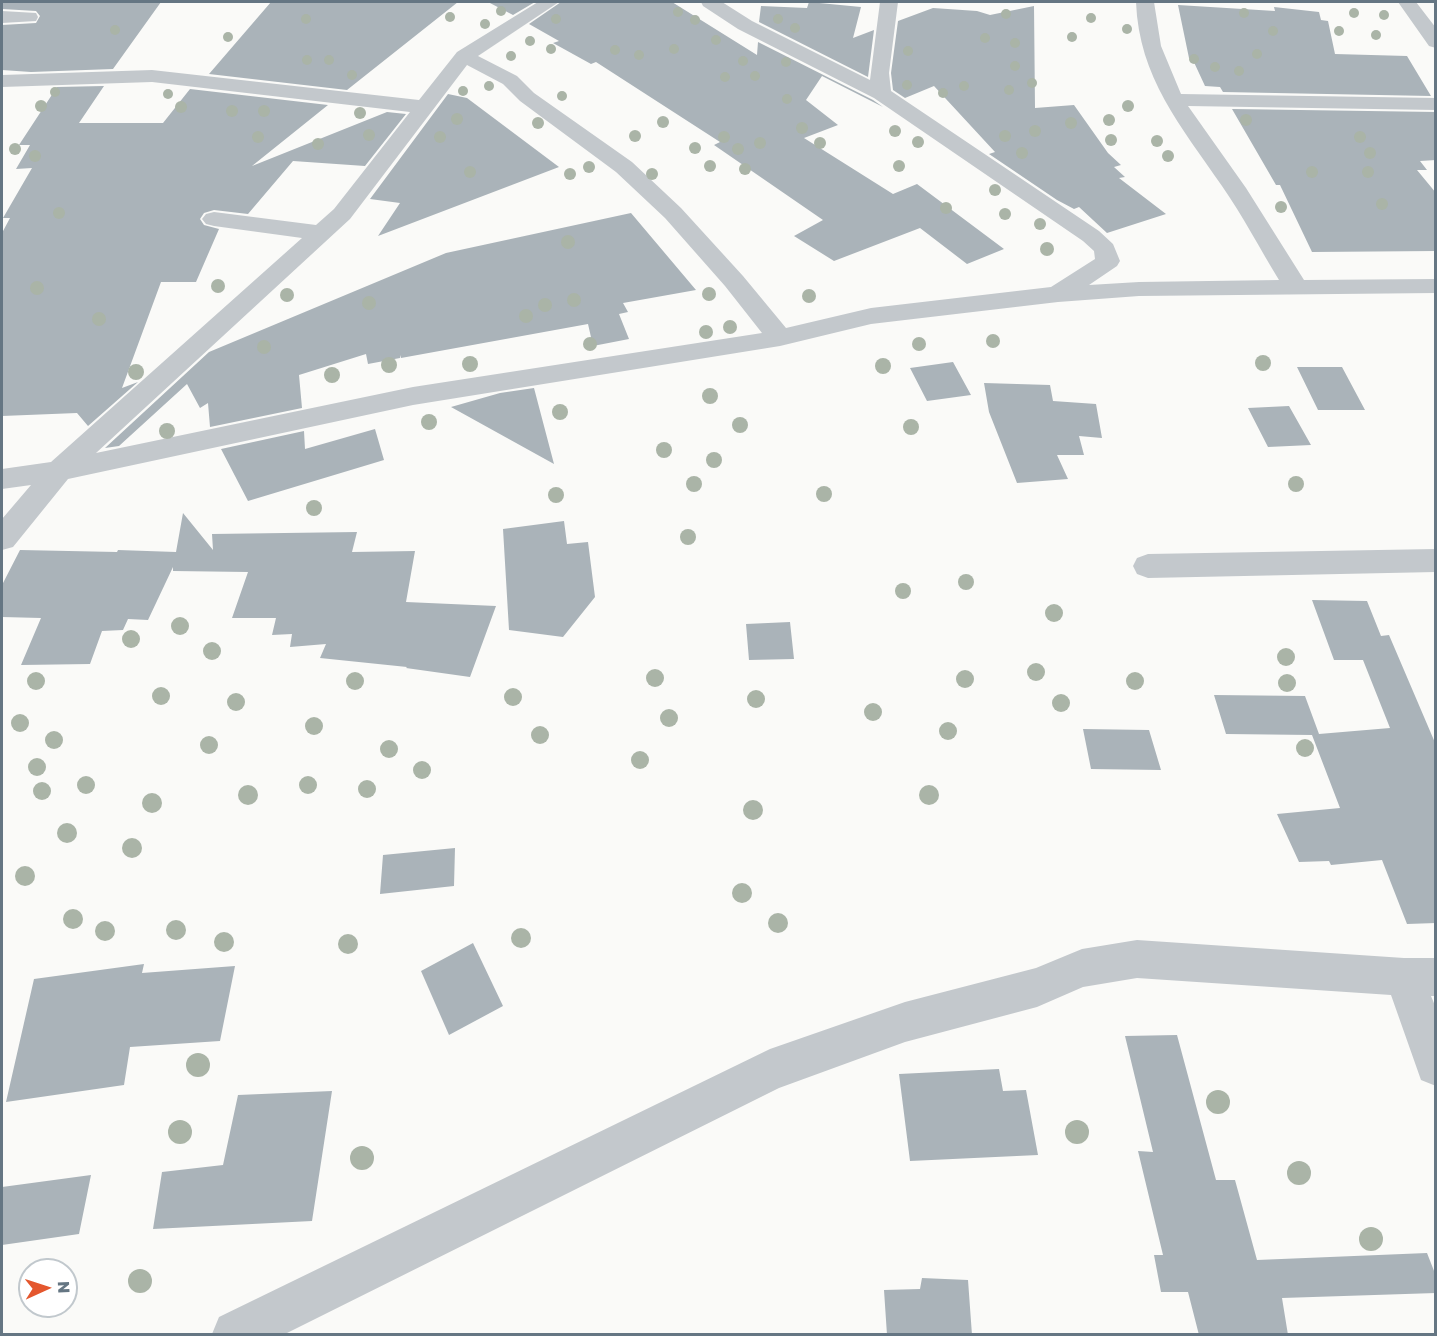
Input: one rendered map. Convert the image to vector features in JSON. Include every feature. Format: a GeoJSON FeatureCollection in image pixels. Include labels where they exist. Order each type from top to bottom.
{"type":"FeatureCollection","features":[{"type":"Feature","properties":{"kind":"street"},"geometry":{"type":"LineString","coordinates":[[2,538],[59,471],[342,214],[464,56],[550,2]]}},
{"type":"Feature","properties":{"kind":"street"},"geometry":{"type":"LineString","coordinates":[[710,2],[745,25],[881,94],[1091,236],[1105,249],[1108,261],[1058,294]]}},
{"type":"Feature","properties":{"kind":"street"},"geometry":{"type":"LineString","coordinates":[[881,94],[879,73],[889,2]]}},
{"type":"Feature","properties":{"kind":"street"},"geometry":{"type":"LineString","coordinates":[[1145,2],[1151,46],[1173,100],[1235,188],[1295,286]]}},
{"type":"Feature","properties":{"kind":"street"},"geometry":{"type":"LineString","coordinates":[[1407,2],[1436,42]]}},
{"type":"Feature","properties":{"kind":"street"},"geometry":{"type":"LineString","coordinates":[[2,17],[29,17]]}},
{"type":"Feature","properties":{"kind":"street"},"geometry":{"type":"LineString","coordinates":[[464,56],[510,80],[527,97],[624,167],[673,213],[734,281],[780,338]]}},
{"type":"Feature","properties":{"kind":"street"},"geometry":{"type":"LineString","coordinates":[[2,81],[152,76],[424,107]]}},
{"type":"Feature","properties":{"kind":"street"},"geometry":{"type":"LineString","coordinates":[[1173,100],[1436,104]]}},
{"type":"Feature","properties":{"kind":"street"},"geometry":{"type":"LineString","coordinates":[[214,219],[321,232]]}},
{"type":"Feature","properties":{"kind":"street"},"geometry":{"type":"LineString","coordinates":[[2,479],[59,471],[413,396],[780,338],[871,316],[1058,294],[1140,289],[1436,286]]}},
{"type":"Feature","properties":{"kind":"street"},"geometry":{"type":"LineString","coordinates":[[1148,566],[1436,560]]}},
{"type":"Feature","properties":{"kind":"street"},"geometry":{"type":"LineString","coordinates":[[236,1335],[770,1070],[905,1022],[1037,987],[1082,968],[1137,959],[1420,977],[1436,1065]]}},
{"type":"Feature","properties":{"kind":"building"},"geometry":{"type":"Polygon","coordinates":[[[2,2],[161,2],[113,69],[31,72],[2,70],[2,25],[36,23],[40,16],[36,11],[2,9],[2,2]]]}},
{"type":"Feature","properties":{"kind":"building"},"geometry":{"type":"Polygon","coordinates":[[[271,2],[458,2],[347,90],[209,74],[271,2]]]}},
{"type":"Feature","properties":{"kind":"building"},"geometry":{"type":"Polygon","coordinates":[[[488,2],[535,2],[513,15],[488,2]]]}},
{"type":"Feature","properties":{"kind":"building"},"geometry":{"type":"Polygon","coordinates":[[[561,2],[672,2],[757,55],[758,42],[873,100],[883,107],[822,76],[806,100],[838,125],[804,138],[893,194],[917,184],[1004,249],[967,264],[920,228],[834,261],[794,236],[823,220],[714,145],[720,142],[596,62],[591,64],[553,43],[559,41],[529,24],[561,2]]]}},
{"type":"Feature","properties":{"kind":"building"},"geometry":{"type":"Polygon","coordinates":[[[809,2],[861,7],[853,38],[874,30],[868,77],[759,22],[761,6],[807,8],[809,2]]]}},
{"type":"Feature","properties":{"kind":"building"},"geometry":{"type":"Polygon","coordinates":[[[1178,5],[1275,11],[1274,7],[1319,12],[1321,20],[1328,21],[1335,54],[1407,56],[1431,96],[1223,92],[1220,87],[1205,86],[1192,58],[1189,58],[1178,5]]]}},
{"type":"Feature","properties":{"kind":"building"},"geometry":{"type":"Polygon","coordinates":[[[1034,6],[1035,108],[1074,105],[1108,153],[1121,165],[1114,167],[1125,177],[1119,178],[1166,214],[1107,233],[1079,207],[1074,209],[1057,200],[989,154],[995,152],[934,86],[905,98],[893,90],[891,73],[898,21],[933,8],[977,11],[990,15],[1034,6]]]}},
{"type":"Feature","properties":{"kind":"building"},"geometry":{"type":"Polygon","coordinates":[[[104,86],[79,123],[163,123],[190,89],[328,105],[252,166],[387,112],[406,114],[365,166],[293,161],[248,214],[214,210],[204,213],[200,219],[204,225],[219,229],[196,282],[161,282],[122,388],[138,382],[88,426],[77,413],[2,416],[2,233],[10,218],[3,218],[32,168],[16,169],[30,145],[19,145],[57,87],[104,86]]]}},
{"type":"Feature","properties":{"kind":"building"},"geometry":{"type":"Polygon","coordinates":[[[448,94],[467,98],[559,167],[378,236],[400,203],[370,199],[448,94]]]}},
{"type":"Feature","properties":{"kind":"building"},"geometry":{"type":"Polygon","coordinates":[[[1232,109],[1436,112],[1436,160],[1420,161],[1427,170],[1417,170],[1436,193],[1436,251],[1312,252],[1280,185],[1276,185],[1232,109]]]}},
{"type":"Feature","properties":{"kind":"building"},"geometry":{"type":"Polygon","coordinates":[[[631,213],[696,290],[623,303],[628,312],[619,314],[629,339],[593,346],[588,324],[401,358],[401,355],[400,358],[368,364],[366,354],[299,375],[302,408],[210,427],[208,403],[200,408],[187,384],[119,446],[105,448],[209,352],[446,253],[631,213]]]}},
{"type":"Feature","properties":{"kind":"building"},"geometry":{"type":"Polygon","coordinates":[[[953,362],[971,395],[927,401],[910,368],[953,362]]]}},
{"type":"Feature","properties":{"kind":"building"},"geometry":{"type":"Polygon","coordinates":[[[1297,367],[1342,367],[1365,410],[1318,410],[1297,367]]]}},
{"type":"Feature","properties":{"kind":"building"},"geometry":{"type":"Polygon","coordinates":[[[984,383],[1050,385],[1053,401],[1096,404],[1102,438],[1079,436],[1084,455],[1057,455],[1068,479],[1017,483],[989,412],[984,383]]]}},
{"type":"Feature","properties":{"kind":"building"},"geometry":{"type":"Polygon","coordinates":[[[534,388],[554,464],[451,407],[500,393],[534,388]]]}},
{"type":"Feature","properties":{"kind":"building"},"geometry":{"type":"Polygon","coordinates":[[[1289,406],[1311,445],[1268,447],[1248,408],[1289,406]]]}},
{"type":"Feature","properties":{"kind":"building"},"geometry":{"type":"Polygon","coordinates":[[[375,429],[384,460],[248,501],[221,449],[304,431],[305,449],[375,429]]]}},
{"type":"Feature","properties":{"kind":"building"},"geometry":{"type":"Polygon","coordinates":[[[183,513],[213,550],[212,534],[357,532],[352,552],[415,551],[406,602],[496,606],[470,677],[407,667],[320,658],[326,644],[290,647],[292,634],[272,635],[276,618],[232,618],[248,572],[173,571],[173,567],[148,620],[128,619],[123,630],[102,631],[90,664],[21,665],[41,618],[2,617],[2,585],[20,550],[176,552],[183,513]]]}},
{"type":"Feature","properties":{"kind":"building"},"geometry":{"type":"Polygon","coordinates":[[[564,521],[567,544],[588,542],[595,597],[563,637],[509,630],[503,529],[564,521]]]}},
{"type":"Feature","properties":{"kind":"building"},"geometry":{"type":"Polygon","coordinates":[[[1312,600],[1367,601],[1381,636],[1389,635],[1436,745],[1436,923],[1407,924],[1382,860],[1331,865],[1329,861],[1299,862],[1277,814],[1340,808],[1312,735],[1226,734],[1214,695],[1305,696],[1319,734],[1390,728],[1363,660],[1334,660],[1312,600]]]}},
{"type":"Feature","properties":{"kind":"building"},"geometry":{"type":"Polygon","coordinates":[[[790,622],[794,659],[749,660],[746,624],[790,622]]]}},
{"type":"Feature","properties":{"kind":"building"},"geometry":{"type":"Polygon","coordinates":[[[1083,729],[1149,730],[1161,770],[1091,769],[1083,729]]]}},
{"type":"Feature","properties":{"kind":"building"},"geometry":{"type":"Polygon","coordinates":[[[455,848],[454,886],[380,894],[383,855],[455,848]]]}},
{"type":"Feature","properties":{"kind":"building"},"geometry":{"type":"Polygon","coordinates":[[[473,943],[503,1006],[449,1035],[421,971],[473,943]]]}},
{"type":"Feature","properties":{"kind":"building"},"geometry":{"type":"Polygon","coordinates":[[[144,964],[142,973],[235,966],[220,1041],[130,1047],[124,1085],[6,1102],[34,979],[144,964]]]}},
{"type":"Feature","properties":{"kind":"building"},"geometry":{"type":"Polygon","coordinates":[[[1177,1035],[1216,1180],[1235,1180],[1257,1260],[1427,1253],[1436,1276],[1436,1293],[1282,1298],[1288,1335],[1199,1335],[1188,1292],[1161,1292],[1154,1255],[1163,1255],[1138,1151],[1153,1152],[1125,1036],[1177,1035]]]}},
{"type":"Feature","properties":{"kind":"building"},"geometry":{"type":"Polygon","coordinates":[[[999,1069],[1003,1091],[1026,1090],[1038,1155],[910,1161],[899,1074],[999,1069]]]}},
{"type":"Feature","properties":{"kind":"building"},"geometry":{"type":"Polygon","coordinates":[[[332,1091],[312,1221],[153,1229],[162,1172],[223,1165],[238,1095],[332,1091]]]}},
{"type":"Feature","properties":{"kind":"building"},"geometry":{"type":"Polygon","coordinates":[[[91,1175],[79,1234],[2,1245],[2,1187],[91,1175]]]}},
{"type":"Feature","properties":{"kind":"building"},"geometry":{"type":"Polygon","coordinates":[[[922,1278],[968,1280],[972,1335],[887,1335],[884,1290],[920,1289],[922,1278]]]}}]}
